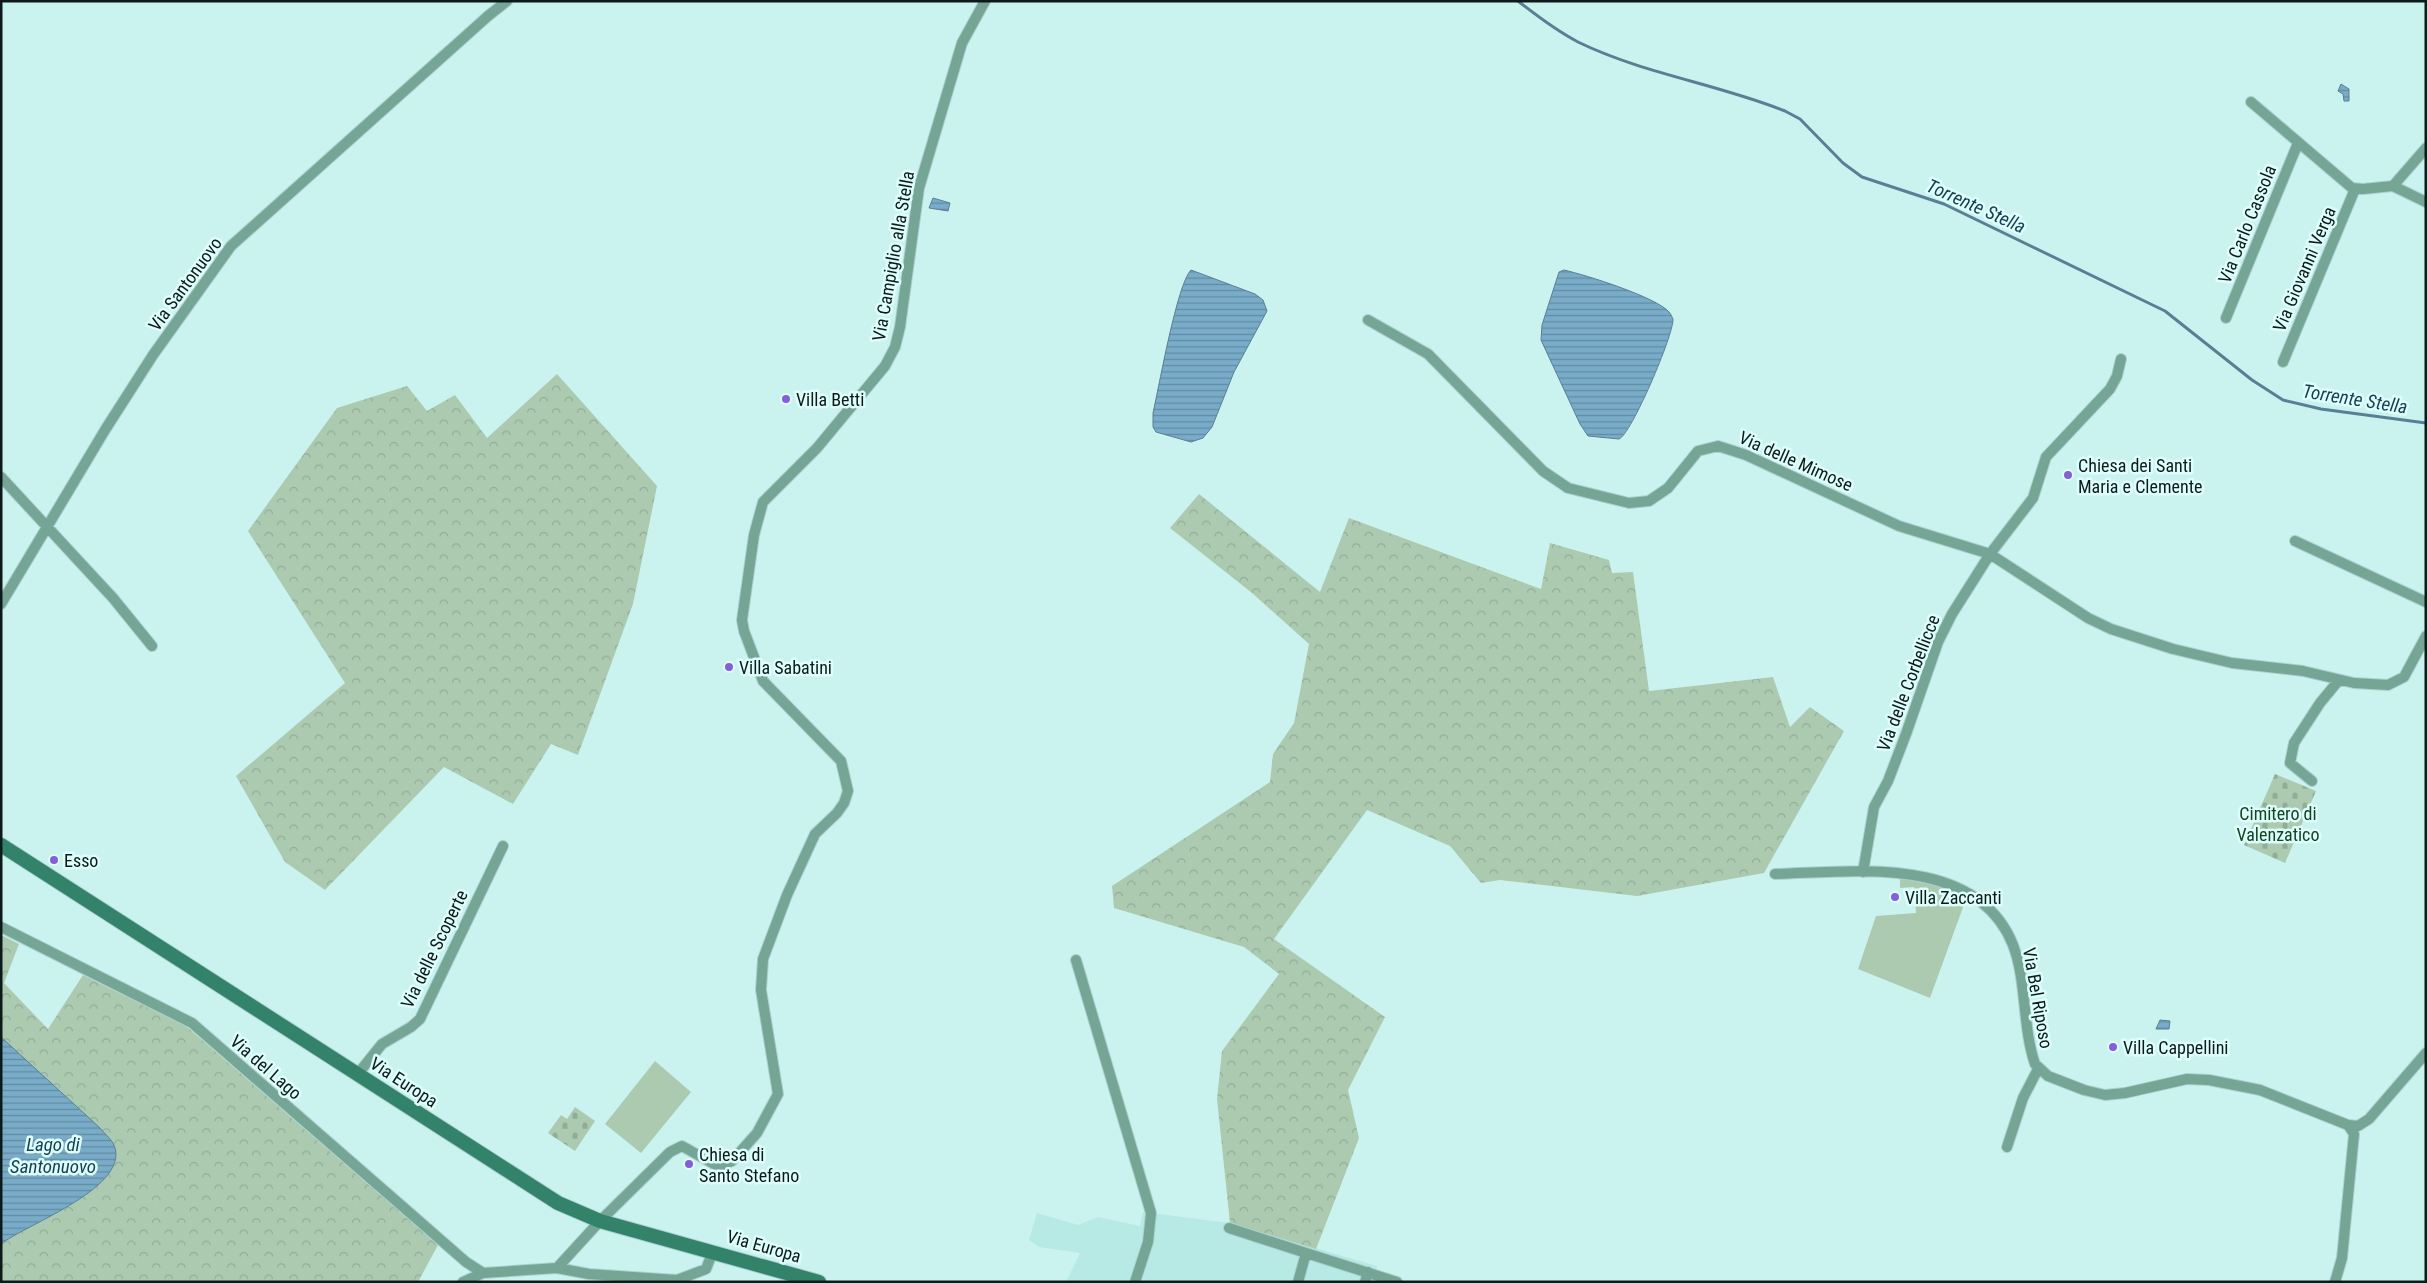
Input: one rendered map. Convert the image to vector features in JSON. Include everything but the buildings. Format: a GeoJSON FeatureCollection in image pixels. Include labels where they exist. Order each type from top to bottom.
{"type":"FeatureCollection","features":[{"type":"Feature","properties":{"kind":"main road","name":"Via Europa"},"geometry":{"type":"LineString","coordinates":[[1,845],[558,1203],[600,1221],[713,1251],[818,1282]]}},
{"type":"Feature","properties":{"kind":"street","name":"Via Santonuovo"},"geometry":{"type":"LineString","coordinates":[[1,604],[153,355],[231,246],[317,171],[376,115],[507,1]]}},
{"type":"Feature","properties":{"kind":"street","name":"Via Campiglio alla Stella"},"geometry":{"type":"LineString","coordinates":[[600,1221],[670,1152],[682,1146],[687,1147],[705,1161],[714,1164],[722,1165],[732,1161],[757,1133],[778,1094],[761,990],[763,959],[787,895],[815,834],[837,813],[844,803],[848,791],[841,761],[772,692],[756,666],[742,620],[754,534],[763,502],[817,448],[885,366],[895,348],[900,327],[919,188],[962,42],[985,1]]}},
{"type":"Feature","properties":{"kind":"street"},"geometry":{"type":"LineString","coordinates":[[2250,102],[2348,186],[2355,189],[2393,186],[2426,202]]}},
{"type":"Feature","properties":{"kind":"street","name":"Via Carlo Cassola"},"geometry":{"type":"LineString","coordinates":[[2226,318],[2298,143]]}},
{"type":"Feature","properties":{"kind":"street"},"geometry":{"type":"LineString","coordinates":[[2393,186],[2426,148]]}},
{"type":"Feature","properties":{"kind":"street","name":"Via Giovanni Verga"},"geometry":{"type":"LineString","coordinates":[[2283,362],[2355,189]]}},
{"type":"Feature","properties":{"kind":"street","name":"Via delle Mimose"},"geometry":{"type":"LineString","coordinates":[[1368,320],[1428,354],[1543,471],[1568,488],[1628,503],[1649,501],[1668,488],[1698,451],[1718,446],[1746,455],[1899,526],[1990,554]]}},
{"type":"Feature","properties":{"kind":"street","name":"Via delle Corbellicce"},"geometry":{"type":"LineString","coordinates":[[1863,872],[1874,807],[1888,781],[1938,642],[1952,614],[1990,554],[2033,498],[2046,457],[2110,389],[2117,376],[2121,359]]}},
{"type":"Feature","properties":{"kind":"street"},"geometry":{"type":"LineString","coordinates":[[1,477],[113,598],[152,646]]}},
{"type":"Feature","properties":{"kind":"street"},"geometry":{"type":"LineString","coordinates":[[2295,541],[2426,602]]}},
{"type":"Feature","properties":{"kind":"street"},"geometry":{"type":"LineString","coordinates":[[1990,554],[2088,618],[2111,630],[2173,649],[2232,663],[2303,670],[2339,680],[2379,686],[2396,682],[2408,671],[2426,636]]}},
{"type":"Feature","properties":{"kind":"street"},"geometry":{"type":"LineString","coordinates":[[2312,781],[2290,763],[2294,743],[2320,703],[2339,680]]}},
{"type":"Feature","properties":{"kind":"street","name":"Via delle Scoperte"},"geometry":{"type":"LineString","coordinates":[[357,1074],[382,1044],[411,1028],[420,1019],[503,846]]}},
{"type":"Feature","properties":{"kind":"street"},"geometry":{"type":"LineString","coordinates":[[1775,874],[1863,872]]}},
{"type":"Feature","properties":{"kind":"street","name":"Via Bel Riposo"},"geometry":{"type":"LineString","coordinates":[[1863,872],[1908,873],[1929,876],[1961,890],[1995,915],[2007,932],[2016,954],[2031,1050],[2038,1069],[2048,1076],[2084,1090],[2104,1094],[2125,1093],[2178,1080],[2209,1080],[2272,1093],[2348,1125]]}},
{"type":"Feature","properties":{"kind":"street","name":"Via del Lago"},"geometry":{"type":"LineString","coordinates":[[1,927],[192,1024],[466,1262],[483,1273]]}},
{"type":"Feature","properties":{"kind":"street"},"geometry":{"type":"LineString","coordinates":[[1076,960],[1151,1213],[1148,1242],[1135,1282]]}},
{"type":"Feature","properties":{"kind":"street"},"geometry":{"type":"LineString","coordinates":[[2348,1125],[2358,1126],[2366,1122],[2426,1054]]}},
{"type":"Feature","properties":{"kind":"street"},"geometry":{"type":"LineString","coordinates":[[2007,1146],[2023,1098],[2038,1069]]}},
{"type":"Feature","properties":{"kind":"street"},"geometry":{"type":"LineString","coordinates":[[2335,1282],[2342,1258],[2354,1134],[2348,1125]]}},
{"type":"Feature","properties":{"kind":"street"},"geometry":{"type":"LineString","coordinates":[[557,1268],[600,1221]]}},
{"type":"Feature","properties":{"kind":"street"},"geometry":{"type":"LineString","coordinates":[[1229,1228],[1306,1253],[1366,1277],[1397,1282]]}},
{"type":"Feature","properties":{"kind":"street"},"geometry":{"type":"LineString","coordinates":[[463,1282],[483,1273],[557,1268],[589,1274],[677,1280],[706,1270],[713,1251]]}},
{"type":"Feature","properties":{"kind":"street"},"geometry":{"type":"LineString","coordinates":[[1298,1282],[1306,1253]]}},
{"type":"Feature","properties":{"kind":"shaded area"},"geometry":{"type":"Polygon","coordinates":[[[1143,1212],[1230,1223],[1377,1266],[1374,1282],[1066,1282],[1080,1253],[1039,1247],[1029,1240],[1037,1213],[1078,1225],[1098,1217],[1140,1226],[1143,1212]]]}},
{"type":"Feature","properties":{"kind":"green space"},"geometry":{"type":"Polygon","coordinates":[[[557,374],[657,486],[633,604],[578,755],[551,744],[513,804],[444,767],[325,890],[285,862],[236,776],[345,683],[248,531],[337,408],[407,386],[427,411],[455,395],[487,438],[557,374]]]}},
{"type":"Feature","properties":{"kind":"green space"},"geometry":{"type":"Polygon","coordinates":[[[1199,494],[1320,592],[1349,518],[1541,589],[1550,543],[1609,560],[1612,573],[1633,572],[1649,691],[1773,677],[1790,727],[1810,707],[1844,731],[1764,873],[1637,896],[1500,880],[1481,883],[1450,846],[1367,810],[1274,939],[1385,1017],[1348,1090],[1359,1138],[1316,1249],[1230,1223],[1217,1099],[1222,1051],[1279,974],[1244,947],[1114,908],[1112,886],[1270,782],[1273,754],[1294,723],[1309,644],[1252,593],[1170,528],[1199,494]]]}},
{"type":"Feature","properties":{"kind":"green space","name":"Cimitero di Valenzatico"},"geometry":{"type":"Polygon","coordinates":[[[2275,774],[2316,791],[2285,863],[2244,845],[2275,774]]]}},
{"type":"Feature","properties":{"kind":"green space"},"geometry":{"type":"Polygon","coordinates":[[[1900,878],[1934,881],[1966,899],[1930,998],[1858,969],[1876,916],[1916,913],[1914,887],[1900,888],[1900,878]]]}},
{"type":"Feature","properties":{"kind":"green space"},"geometry":{"type":"Polygon","coordinates":[[[1,935],[19,944],[4,983],[48,1029],[83,975],[186,1026],[438,1245],[418,1282],[1,1282],[1,935]]]}},
{"type":"Feature","properties":{"kind":"green space"},"geometry":{"type":"Polygon","coordinates":[[[655,1061],[691,1092],[641,1153],[605,1124],[655,1061]]]}},
{"type":"Feature","properties":{"kind":"green space"},"geometry":{"type":"Polygon","coordinates":[[[575,1107],[595,1121],[575,1151],[548,1133],[561,1115],[567,1119],[575,1107]]]}},
{"type":"Feature","properties":{"kind":"water"},"geometry":{"type":"Polygon","coordinates":[[[2341,84],[2349,89],[2349,101],[2344,101],[2343,94],[2338,91],[2341,84]]]}},
{"type":"Feature","properties":{"kind":"water"},"geometry":{"type":"Polygon","coordinates":[[[933,198],[950,203],[948,211],[929,208],[933,198]]]}},
{"type":"Feature","properties":{"kind":"water"},"geometry":{"type":"Polygon","coordinates":[[[1191,270],[1255,294],[1263,300],[1267,311],[1234,372],[1212,427],[1203,438],[1191,442],[1156,432],[1153,427],[1153,413],[1174,315],[1191,270]]]}},
{"type":"Feature","properties":{"kind":"water"},"geometry":{"type":"Polygon","coordinates":[[[1564,270],[1636,293],[1662,306],[1673,319],[1660,363],[1642,403],[1633,421],[1619,439],[1588,436],[1580,424],[1541,340],[1542,325],[1559,272],[1564,270]]]}},
{"type":"Feature","properties":{"kind":"water"},"geometry":{"type":"Polygon","coordinates":[[[2160,1020],[2170,1021],[2169,1029],[2156,1029],[2160,1020]]]}},
{"type":"Feature","properties":{"kind":"water","name":"Lago di Santonuovo"},"geometry":{"type":"Polygon","coordinates":[[[1,1037],[100,1128],[113,1143],[116,1159],[108,1174],[94,1189],[75,1202],[1,1244],[1,1037]]]}},
{"type":"Feature","properties":{"kind":"waterway","name":"Torrente Stella"},"geometry":{"type":"LineString","coordinates":[[1518,1],[1562,33],[1603,53],[1655,71],[1734,93],[1785,111],[1800,119],[1843,163],[1862,177],[1944,204],[2165,311],[2252,380],[2283,400],[2321,409],[2426,423]]}},
{"type":"Feature","properties":{"kind":"place","name":"Villa Betti"},"geometry":{"type":"Point","coordinates":[786,399]}},
{"type":"Feature","properties":{"kind":"place","name":"Chiesa dei Santi Maria e Clemente"},"geometry":{"type":"Point","coordinates":[2068,475]}},
{"type":"Feature","properties":{"kind":"place","name":"Villa Sabatini"},"geometry":{"type":"Point","coordinates":[729,667]}},
{"type":"Feature","properties":{"kind":"place","name":"Esso"},"geometry":{"type":"Point","coordinates":[54,860]}},
{"type":"Feature","properties":{"kind":"place","name":"Villa Zaccanti"},"geometry":{"type":"Point","coordinates":[1895,897]}},
{"type":"Feature","properties":{"kind":"place","name":"Villa Cappellini"},"geometry":{"type":"Point","coordinates":[2113,1047]}},
{"type":"Feature","properties":{"kind":"place","name":"Chiesa di Santo Stefano"},"geometry":{"type":"Point","coordinates":[689,1164]}}]}
